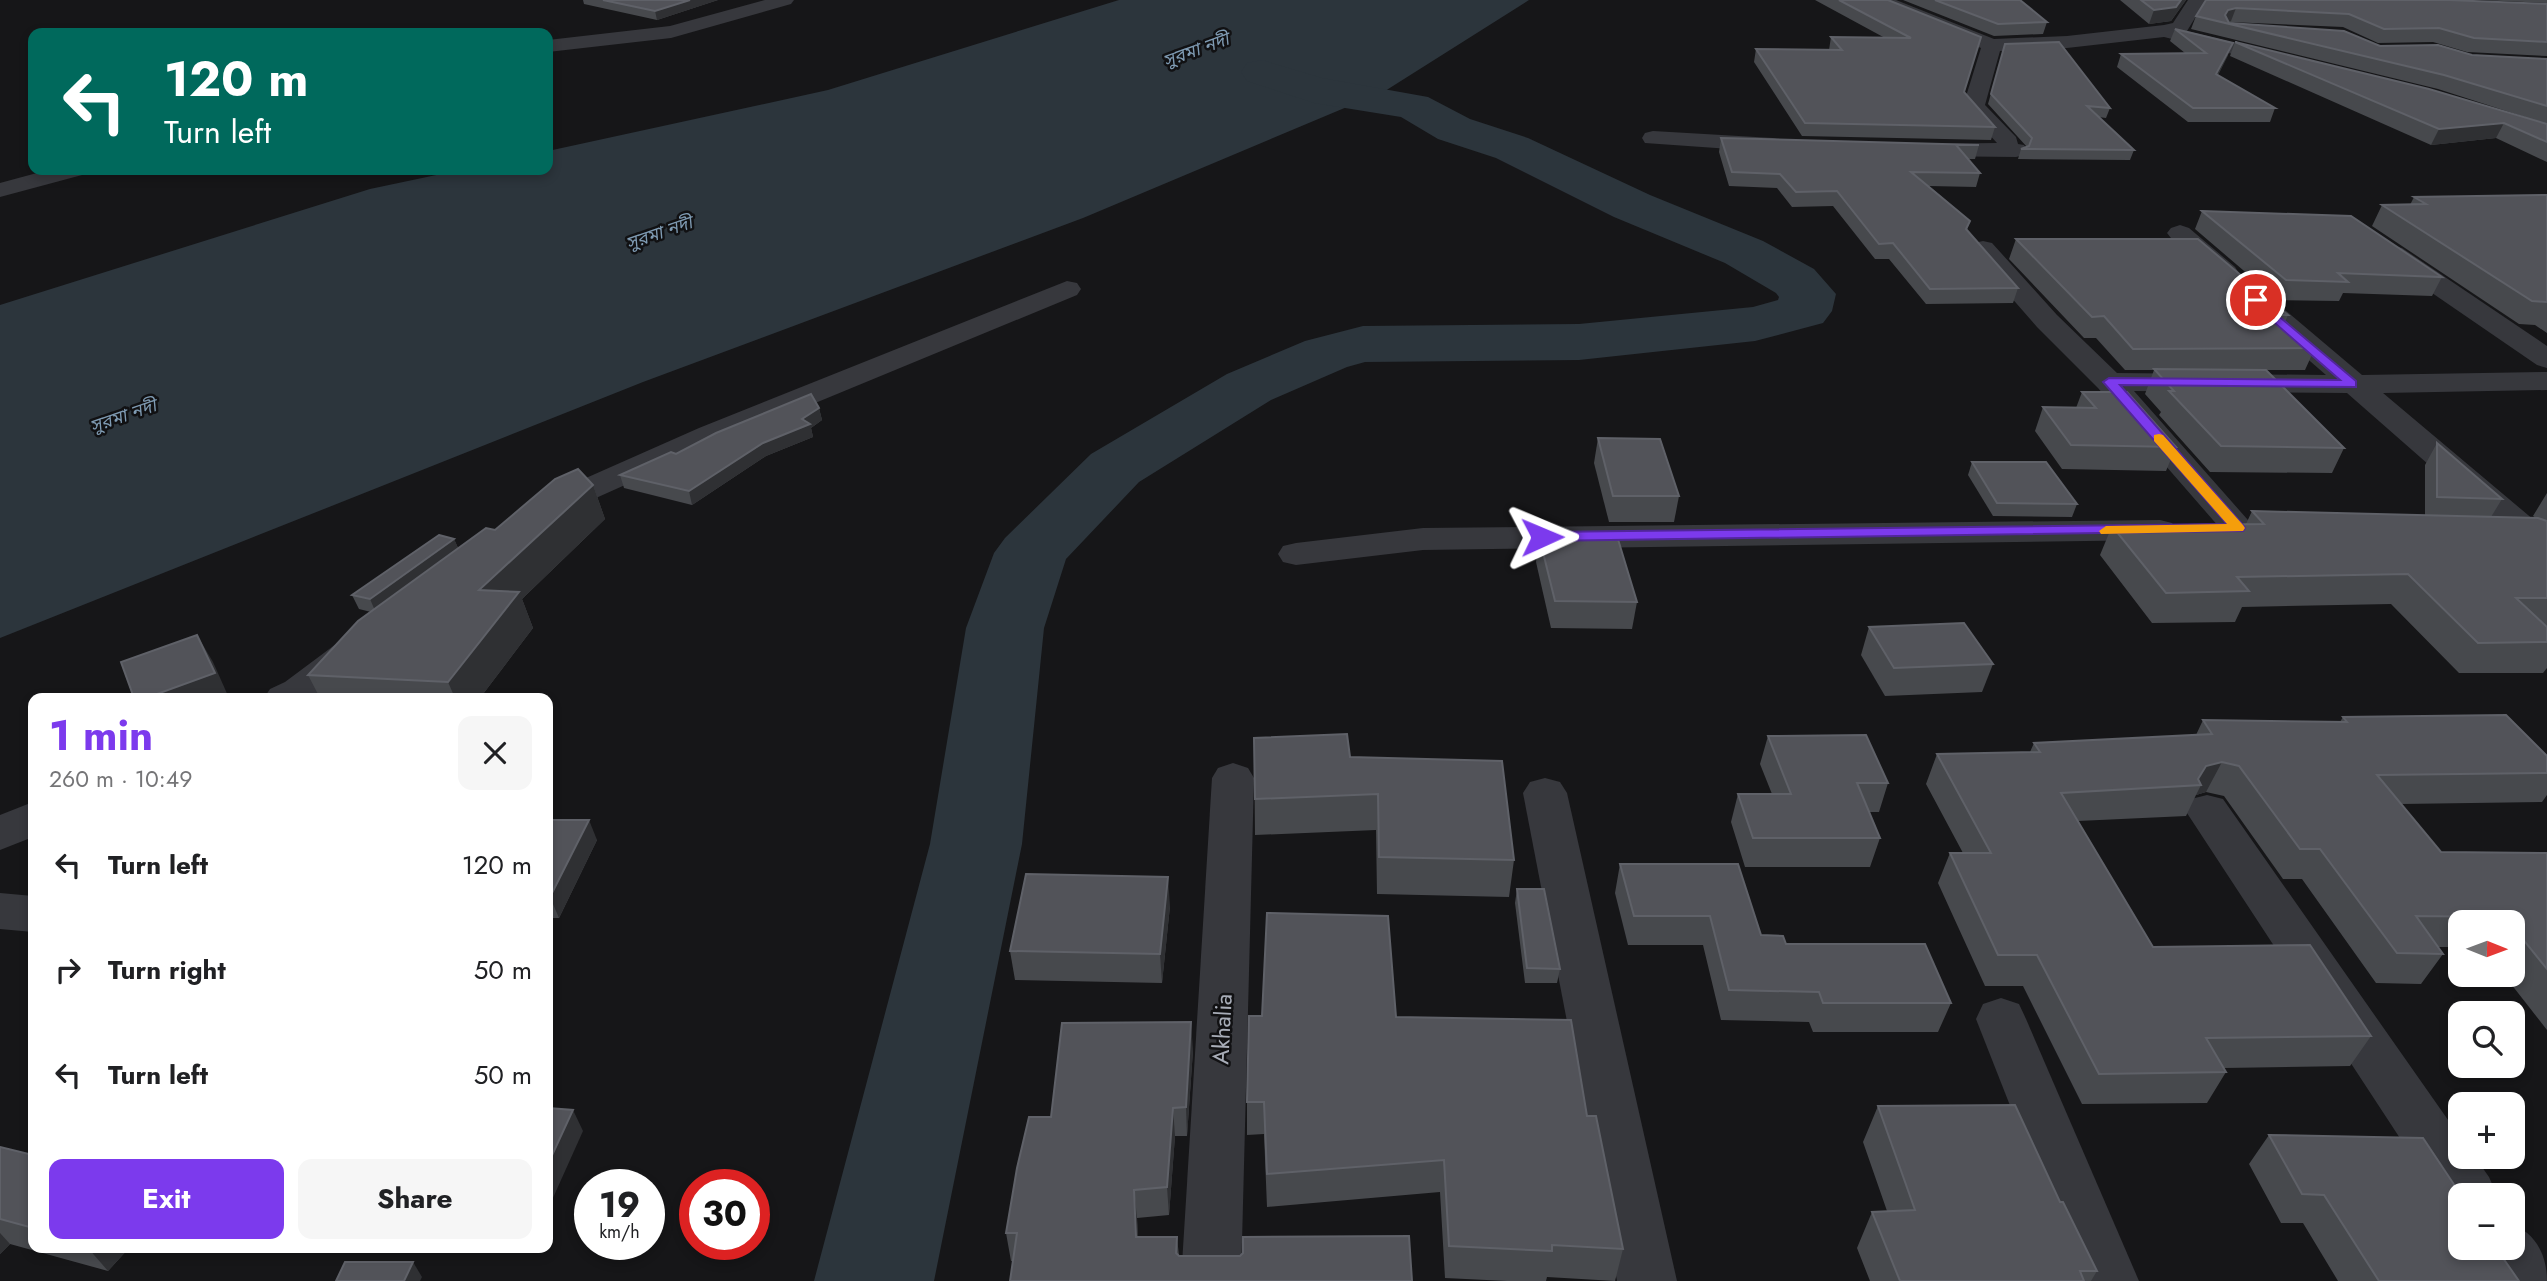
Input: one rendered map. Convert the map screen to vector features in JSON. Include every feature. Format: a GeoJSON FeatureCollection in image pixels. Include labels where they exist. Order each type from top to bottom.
{"type":"FeatureCollection","features":[{"type":"Feature","properties":{"kind":"street"},"geometry":{"type":"LineString","coordinates":[[553,45],[671,32],[785,0]]}},
{"type":"Feature","properties":{"kind":"street"},"geometry":{"type":"LineString","coordinates":[[1880,0],[1992,45],[2067,41],[2172,29],[2235,30]]}},
{"type":"Feature","properties":{"kind":"street"},"geometry":{"type":"LineString","coordinates":[[2172,29],[2197,0]]}},
{"type":"Feature","properties":{"kind":"street"},"geometry":{"type":"LineString","coordinates":[[2172,29],[2310,67]]}},
{"type":"Feature","properties":{"kind":"street"},"geometry":{"type":"LineString","coordinates":[[1903,149],[2016,150],[1974,106],[1982,71],[1992,45]]}},
{"type":"Feature","properties":{"kind":"street"},"geometry":{"type":"LineString","coordinates":[[1653,138],[1794,146]]}},
{"type":"Feature","properties":{"kind":"street"},"geometry":{"type":"LineString","coordinates":[[0,190],[56,175]]}},
{"type":"Feature","properties":{"kind":"street"},"geometry":{"type":"LineString","coordinates":[[2180,233],[2538,542]]}},
{"type":"Feature","properties":{"kind":"street"},"geometry":{"type":"LineString","coordinates":[[2370,239],[2547,359]]}},
{"type":"Feature","properties":{"kind":"street"},"geometry":{"type":"LineString","coordinates":[[1296,554],[1436,538],[2252,529],[2047,321],[1978,242]]}},
{"type":"Feature","properties":{"kind":"street"},"geometry":{"type":"LineString","coordinates":[[520,527],[553,503],[710,435],[1067,289]]}},
{"type":"Feature","properties":{"kind":"street"},"geometry":{"type":"LineString","coordinates":[[2109,382],[2352,384],[2547,381]]}},
{"type":"Feature","properties":{"kind":"street"},"geometry":{"type":"LineString","coordinates":[[2474,534],[2538,542]]}},
{"type":"Feature","properties":{"kind":"street"},"geometry":{"type":"LineString","coordinates":[[295,693],[377,633]]}},
{"type":"Feature","properties":{"kind":"street","name":"Akhalia"},"geometry":{"type":"LineString","coordinates":[[1210,1281],[1233,778]]}},
{"type":"Feature","properties":{"kind":"street"},"geometry":{"type":"LineString","coordinates":[[1545,793],[1647,1281]]}},
{"type":"Feature","properties":{"kind":"street"},"geometry":{"type":"LineString","coordinates":[[2207,810],[2461,1183]]}},
{"type":"Feature","properties":{"kind":"street"},"geometry":{"type":"LineString","coordinates":[[0,834],[28,820]]}},
{"type":"Feature","properties":{"kind":"street"},"geometry":{"type":"LineString","coordinates":[[0,911],[28,914]]}},
{"type":"Feature","properties":{"kind":"street"},"geometry":{"type":"LineString","coordinates":[[2001,1018],[2109,1281]]}},
{"type":"Feature","properties":{"kind":"street"},"geometry":{"type":"LineString","coordinates":[[2512,1260],[2527,1281]]}},
{"type":"Feature","properties":{"kind":"water","name":"সুরমা নদী"},"geometry":{"type":"Polygon","coordinates":[[[1119,0],[1529,0],[1385,91],[1083,218],[643,382],[0,638],[0,305],[370,189],[436,175],[553,175],[553,150],[828,90],[1119,0]]]}},
{"type":"Feature","properties":{"kind":"building"},"geometry":{"type":"Polygon","coordinates":[[[603,0],[690,0],[655,11],[603,0]]]}},
{"type":"Feature","properties":{"kind":"building"},"geometry":{"type":"Polygon","coordinates":[[[1839,0],[1888,0],[1981,37],[1964,92],[1995,127],[1805,123],[1756,49],[1842,50],[1831,37],[1911,38],[1839,0]]]}},
{"type":"Feature","properties":{"kind":"building"},"geometry":{"type":"Polygon","coordinates":[[[1935,0],[2020,0],[2047,22],[1998,24],[1935,0]]]}},
{"type":"Feature","properties":{"kind":"building"},"geometry":{"type":"Polygon","coordinates":[[[2141,0],[2181,0],[2176,7],[2154,10],[2141,0]]]}},
{"type":"Feature","properties":{"kind":"building"},"geometry":{"type":"Polygon","coordinates":[[[2206,0],[2449,0],[2547,4],[2547,42],[2474,38],[2439,28],[2384,29],[2349,14],[2236,8],[2228,10],[2225,15],[2229,23],[2344,31],[2380,46],[2438,45],[2472,55],[2547,59],[2547,106],[2444,75],[2196,16],[2206,0]]]}},
{"type":"Feature","properties":{"kind":"building"},"geometry":{"type":"Polygon","coordinates":[[[2175,29],[2233,43],[2216,74],[2275,108],[2193,108],[2121,54],[2206,53],[2175,29]]]}},
{"type":"Feature","properties":{"kind":"building"},"geometry":{"type":"Polygon","coordinates":[[[2059,42],[2110,108],[2087,106],[2134,150],[2021,149],[2029,146],[2032,138],[1991,94],[2005,44],[2059,42]]]}},
{"type":"Feature","properties":{"kind":"building"},"geometry":{"type":"Polygon","coordinates":[[[2235,42],[2429,89],[2547,124],[2547,142],[2504,123],[2439,129],[2235,42]]]}},
{"type":"Feature","properties":{"kind":"building"},"geometry":{"type":"Polygon","coordinates":[[[1721,138],[1979,145],[1956,145],[1980,173],[1911,172],[1970,221],[1966,229],[2018,288],[1930,289],[1893,243],[1879,244],[1837,191],[1796,192],[1780,174],[1732,172],[1721,138]]]}},
{"type":"Feature","properties":{"kind":"building"},"geometry":{"type":"Polygon","coordinates":[[[2547,195],[2547,302],[2532,301],[2382,205],[2426,204],[2414,197],[2547,195]]]}},
{"type":"Feature","properties":{"kind":"building"},"geometry":{"type":"Polygon","coordinates":[[[2202,211],[2351,216],[2442,277],[2338,273],[2348,282],[2286,280],[2202,211]]]}},
{"type":"Feature","properties":{"kind":"building"},"geometry":{"type":"Polygon","coordinates":[[[2016,239],[2198,239],[2288,315],[2277,315],[2315,348],[2133,349],[2104,316],[2092,317],[2016,239]]]}},
{"type":"Feature","properties":{"kind":"building"},"geometry":{"type":"Polygon","coordinates":[[[2154,369],[2266,370],[2344,448],[2221,446],[2169,391],[2174,391],[2154,369]]]}},
{"type":"Feature","properties":{"kind":"building"},"geometry":{"type":"Polygon","coordinates":[[[2082,392],[2127,392],[2176,447],[2071,445],[2043,407],[2096,408],[2082,392]]]}},
{"type":"Feature","properties":{"kind":"building"},"geometry":{"type":"Polygon","coordinates":[[[811,394],[819,408],[802,419],[810,424],[763,443],[689,491],[620,475],[671,452],[676,454],[716,433],[811,394]]]}},
{"type":"Feature","properties":{"kind":"building"},"geometry":{"type":"Polygon","coordinates":[[[1598,438],[1660,439],[1679,496],[1613,496],[1598,438]]]}},
{"type":"Feature","properties":{"kind":"building"},"geometry":{"type":"Polygon","coordinates":[[[2437,443],[2502,499],[2437,497],[2437,443]]]}},
{"type":"Feature","properties":{"kind":"building"},"geometry":{"type":"Polygon","coordinates":[[[1972,462],[2046,462],[2077,504],[1997,503],[1972,462]]]}},
{"type":"Feature","properties":{"kind":"building"},"geometry":{"type":"Polygon","coordinates":[[[578,469],[593,485],[479,590],[519,592],[448,682],[308,675],[358,621],[486,528],[495,530],[555,479],[578,469]]]}},
{"type":"Feature","properties":{"kind":"building"},"geometry":{"type":"Polygon","coordinates":[[[2252,511],[2538,518],[2547,521],[2547,598],[2516,598],[2547,627],[2547,642],[2478,643],[2408,574],[2237,577],[2249,591],[2166,593],[2112,526],[2264,524],[2252,511]]]}},
{"type":"Feature","properties":{"kind":"building"},"geometry":{"type":"Polygon","coordinates":[[[439,535],[454,539],[370,599],[352,595],[439,535]]]}},
{"type":"Feature","properties":{"kind":"building"},"geometry":{"type":"Polygon","coordinates":[[[1539,536],[1617,536],[1637,602],[1555,601],[1539,536]]]}},
{"type":"Feature","properties":{"kind":"building"},"geometry":{"type":"Polygon","coordinates":[[[1964,623],[1993,664],[1894,668],[1869,627],[1964,623]]]}},
{"type":"Feature","properties":{"kind":"building"},"geometry":{"type":"Polygon","coordinates":[[[197,635],[215,673],[160,693],[132,693],[121,662],[197,635]]]}},
{"type":"Feature","properties":{"kind":"building"},"geometry":{"type":"Polygon","coordinates":[[[2506,715],[2547,756],[2547,773],[2377,775],[2441,852],[2547,853],[2547,969],[2525,942],[2525,910],[2448,910],[2448,916],[2416,916],[2443,954],[2397,953],[2320,849],[2300,849],[2239,766],[2222,762],[2206,766],[2198,779],[2201,785],[2061,793],[2153,947],[2310,945],[2371,1036],[2206,1038],[2226,1072],[2099,1074],[2037,955],[1998,955],[1950,853],[1991,853],[1937,754],[2040,752],[2034,743],[2212,734],[2203,720],[2347,722],[2343,717],[2506,715]]]}},
{"type":"Feature","properties":{"kind":"building"},"geometry":{"type":"Polygon","coordinates":[[[1347,734],[1350,757],[1502,761],[1514,860],[1379,857],[1378,794],[1255,799],[1254,738],[1347,734]]]}},
{"type":"Feature","properties":{"kind":"building"},"geometry":{"type":"Polygon","coordinates":[[[1866,735],[1888,783],[1857,783],[1880,838],[1753,838],[1738,794],[1791,794],[1768,736],[1866,735]]]}},
{"type":"Feature","properties":{"kind":"building"},"geometry":{"type":"Polygon","coordinates":[[[553,820],[589,820],[553,891],[553,820]]]}},
{"type":"Feature","properties":{"kind":"building"},"geometry":{"type":"Polygon","coordinates":[[[1620,864],[1738,864],[1761,935],[1783,936],[1786,944],[1925,944],[1951,1003],[1823,1003],[1819,992],[1729,990],[1710,916],[1634,916],[1620,864]]]}},
{"type":"Feature","properties":{"kind":"building"},"geometry":{"type":"Polygon","coordinates":[[[1026,874],[1168,877],[1160,954],[1010,951],[1026,874]]]}},
{"type":"Feature","properties":{"kind":"building"},"geometry":{"type":"Polygon","coordinates":[[[1517,889],[1544,889],[1560,969],[1527,968],[1517,889]]]}},
{"type":"Feature","properties":{"kind":"building"},"geometry":{"type":"Polygon","coordinates":[[[1267,913],[1388,916],[1396,1017],[1571,1020],[1587,1116],[1596,1116],[1623,1249],[1552,1245],[1552,1251],[1449,1246],[1444,1160],[1267,1174],[1264,1102],[1247,1102],[1249,1016],[1262,1016],[1267,913]]]}},
{"type":"Feature","properties":{"kind":"building"},"geometry":{"type":"Polygon","coordinates":[[[1191,1022],[1186,1107],[1173,1108],[1167,1187],[1134,1190],[1136,1237],[1177,1237],[1176,1253],[1179,1256],[1240,1256],[1243,1253],[1243,1237],[1409,1236],[1412,1281],[1010,1281],[1017,1233],[1006,1233],[1017,1168],[1029,1117],[1051,1117],[1062,1023],[1191,1022]]]}},
{"type":"Feature","properties":{"kind":"building"},"geometry":{"type":"Polygon","coordinates":[[[2015,1105],[2060,1202],[2063,1202],[2097,1271],[2080,1271],[2084,1281],[1900,1281],[1872,1212],[1915,1210],[1878,1106],[2015,1105]]]}},
{"type":"Feature","properties":{"kind":"building"},"geometry":{"type":"Polygon","coordinates":[[[553,1108],[573,1110],[553,1153],[553,1108]]]}},
{"type":"Feature","properties":{"kind":"building"},"geometry":{"type":"Polygon","coordinates":[[[2269,1135],[2423,1138],[2453,1183],[2448,1183],[2448,1260],[2504,1260],[2519,1281],[2379,1281],[2324,1195],[2302,1194],[2269,1135]]]}},
{"type":"Feature","properties":{"kind":"building"},"geometry":{"type":"Polygon","coordinates":[[[0,1147],[28,1154],[28,1227],[0,1219],[0,1147]]]}},
{"type":"Feature","properties":{"kind":"building"},"geometry":{"type":"Polygon","coordinates":[[[345,1262],[413,1262],[404,1281],[336,1281],[345,1262]]]}},
{"type":"Feature","properties":{"kind":"waterway"},"geometry":{"type":"LineString","coordinates":[[874,1281],[976,844],[1005,628],[1031,553],[1115,468],[1249,387],[1326,354],[1363,344],[1579,342],[1755,324],[1803,311],[1808,294],[1795,281],[1744,252],[1632,206],[1512,148],[1454,129],[1413,106],[1314,90],[1262,72]]}},
{"type":"Feature","properties":{"kind":"slow traffic"},"geometry":{"type":"LineString","coordinates":[[2106,531],[2238,528],[2159,438]]}},
{"type":"Feature","properties":{"kind":"route"},"geometry":{"type":"LineString","coordinates":[[1542,537],[2238,528],[2109,382],[2352,384],[2256,300]]}}]}
